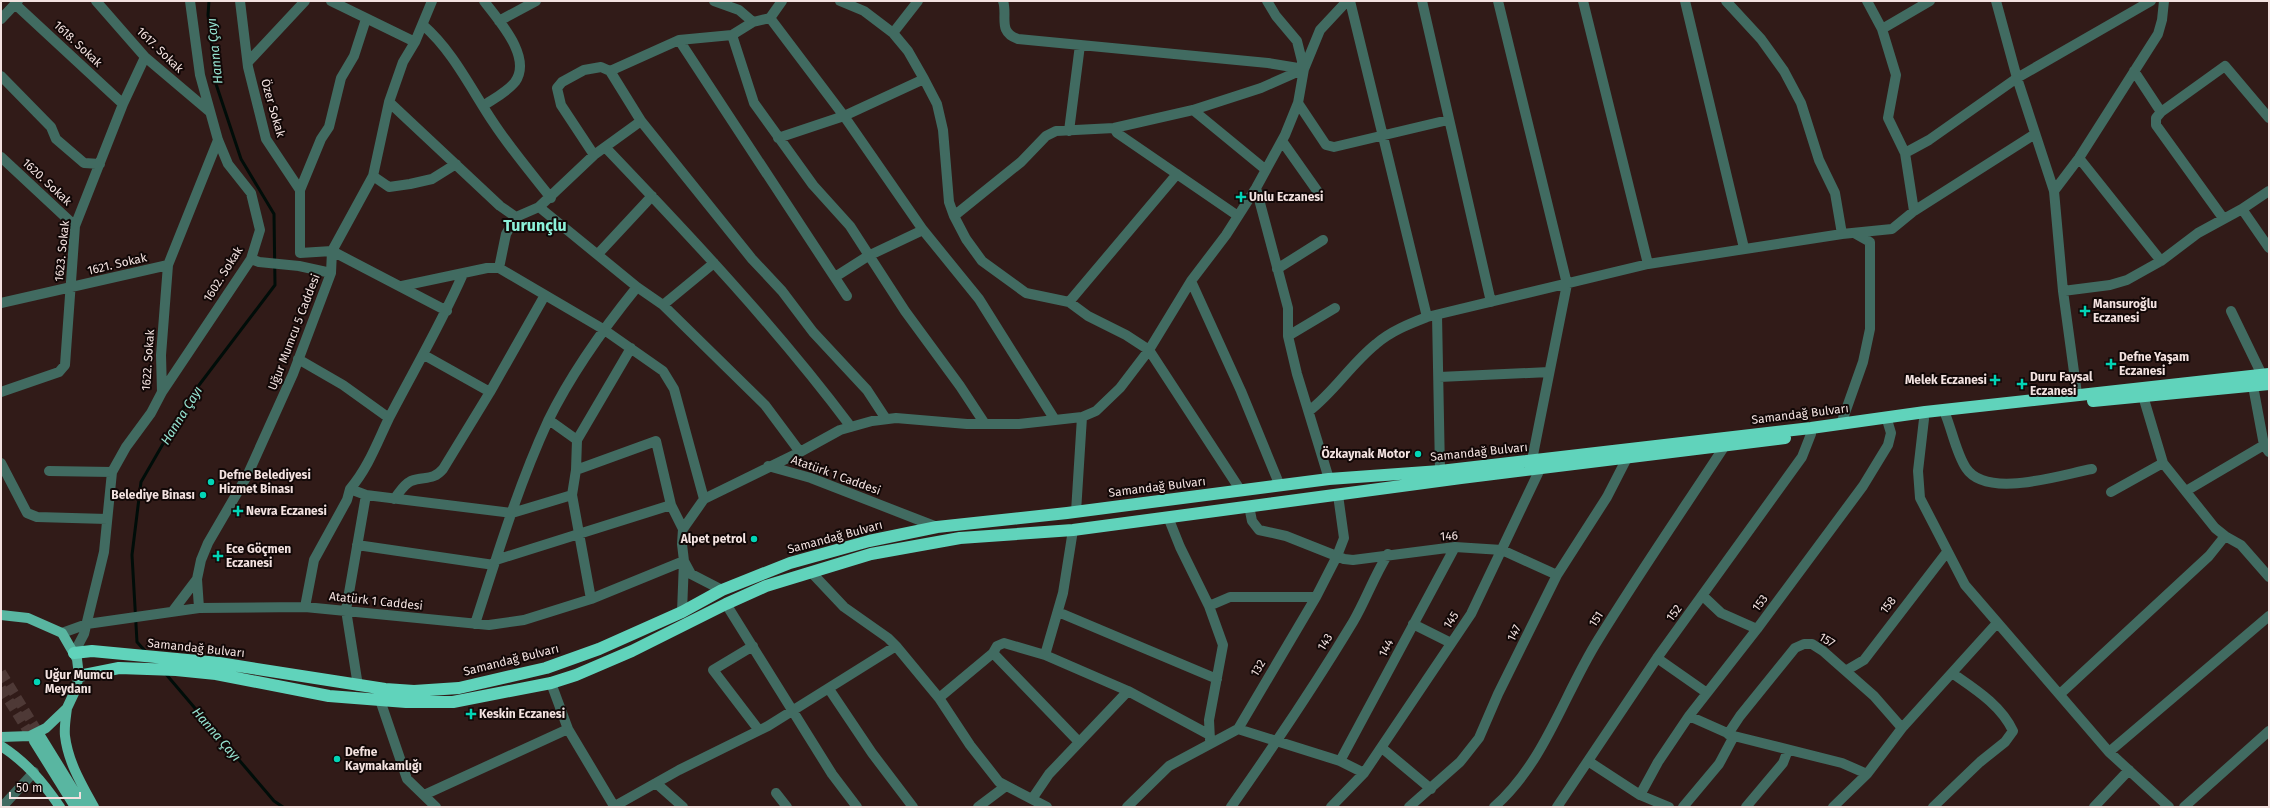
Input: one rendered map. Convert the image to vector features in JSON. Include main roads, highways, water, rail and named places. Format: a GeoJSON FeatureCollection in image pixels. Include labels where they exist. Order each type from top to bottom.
{"type":"FeatureCollection","features":[{"type":"Feature","properties":{"kind":"highway","name":"Samandağ Bulvarı"},"geometry":{"type":"LineString","coordinates":[[74,653],[82,650],[118,654],[358,686],[414,691],[459,688],[546,668],[599,649],[682,612],[722,590],[790,563],[869,541],[938,527],[1076,512],[1329,479],[1627,458],[1724,447],[1946,416],[2253,386],[2267,377]]}},
{"type":"Feature","properties":{"kind":"highway","name":"Samandağ Bulvarı"},"geometry":{"type":"LineString","coordinates":[[79,676],[119,668],[217,668],[329,696],[380,700],[453,702],[551,683],[576,675],[632,651],[726,604],[766,586],[870,554],[960,538],[1073,530],[1338,495],[1536,465],[1841,424],[2078,394],[2267,377]]}},
{"type":"Feature","properties":{"kind":"main road"},"geometry":{"type":"LineString","coordinates":[[1,607],[13,614],[44,624],[62,633],[74,653],[79,676],[67,708],[65,735],[68,750],[76,772],[94,807]]}},
{"type":"Feature","properties":{"kind":"main road"},"geometry":{"type":"LineString","coordinates":[[1,615],[13,614]]}},
{"type":"Feature","properties":{"kind":"main road"},"geometry":{"type":"LineString","coordinates":[[1,737],[30,736],[46,728],[67,708]]}},
{"type":"Feature","properties":{"kind":"main road"},"geometry":{"type":"LineString","coordinates":[[75,807],[38,739],[84,807]]}},
{"type":"Feature","properties":{"kind":"main road"},"geometry":{"type":"LineString","coordinates":[[1,746],[16,756],[34,772],[60,807]]}},
{"type":"Feature","properties":{"kind":"waterway","name":"Hanna Çayı"},"geometry":{"type":"LineString","coordinates":[[147,653],[137,642],[132,555],[141,482],[190,397],[275,285],[274,214],[241,159],[216,84],[208,15],[209,1]]}},
{"type":"Feature","properties":{"kind":"waterway","name":"Hanna Çayı"},"geometry":{"type":"LineString","coordinates":[[165,673],[274,801],[283,807]]}},
{"type":"Feature","properties":{"kind":"tunnel"},"geometry":{"type":"LineString","coordinates":[[1,672],[41,737]]}},
{"type":"Feature","properties":{"kind":"tunnel"},"geometry":{"type":"LineString","coordinates":[[1,688],[34,741]]}},
{"type":"Feature","properties":{"kind":"place","name":"Unlu Eczanesi"},"geometry":{"type":"Point","coordinates":[1241,197]}},
{"type":"Feature","properties":{"kind":"place","name":"Mansuroğlu Eczanesi"},"geometry":{"type":"Point","coordinates":[2085,311]}},
{"type":"Feature","properties":{"kind":"place","name":"Defne Yaşam Eczanesi"},"geometry":{"type":"Point","coordinates":[2111,364]}},
{"type":"Feature","properties":{"kind":"place","name":"Melek Eczanesi"},"geometry":{"type":"Point","coordinates":[1995,380]}},
{"type":"Feature","properties":{"kind":"place","name":"Duru Faysal Eczanesi"},"geometry":{"type":"Point","coordinates":[2022,384]}},
{"type":"Feature","properties":{"kind":"place","name":"Özkaynak Motor"},"geometry":{"type":"Point","coordinates":[1418,454]}},
{"type":"Feature","properties":{"kind":"place","name":"Defne Belediyesi Hizmet Binası"},"geometry":{"type":"Point","coordinates":[211,482]}},
{"type":"Feature","properties":{"kind":"place","name":"Belediye Binası"},"geometry":{"type":"Point","coordinates":[203,495]}},
{"type":"Feature","properties":{"kind":"place","name":"Nevra Eczanesi"},"geometry":{"type":"Point","coordinates":[238,511]}},
{"type":"Feature","properties":{"kind":"place","name":"Alpet petrol"},"geometry":{"type":"Point","coordinates":[754,539]}},
{"type":"Feature","properties":{"kind":"place","name":"Ece Göçmen Eczanesi"},"geometry":{"type":"Point","coordinates":[218,556]}},
{"type":"Feature","properties":{"kind":"place","name":"Uğur Mumcu Meydanı"},"geometry":{"type":"Point","coordinates":[37,682]}},
{"type":"Feature","properties":{"kind":"place","name":"Keskin Eczanesi"},"geometry":{"type":"Point","coordinates":[471,714]}},
{"type":"Feature","properties":{"kind":"place","name":"Defne Kaymakamlığı"},"geometry":{"type":"Point","coordinates":[337,759]}},
{"type":"Feature","properties":{"kind":"district","name":"Turunçlu"},"geometry":{"type":"Point","coordinates":[535,225]}}]}
